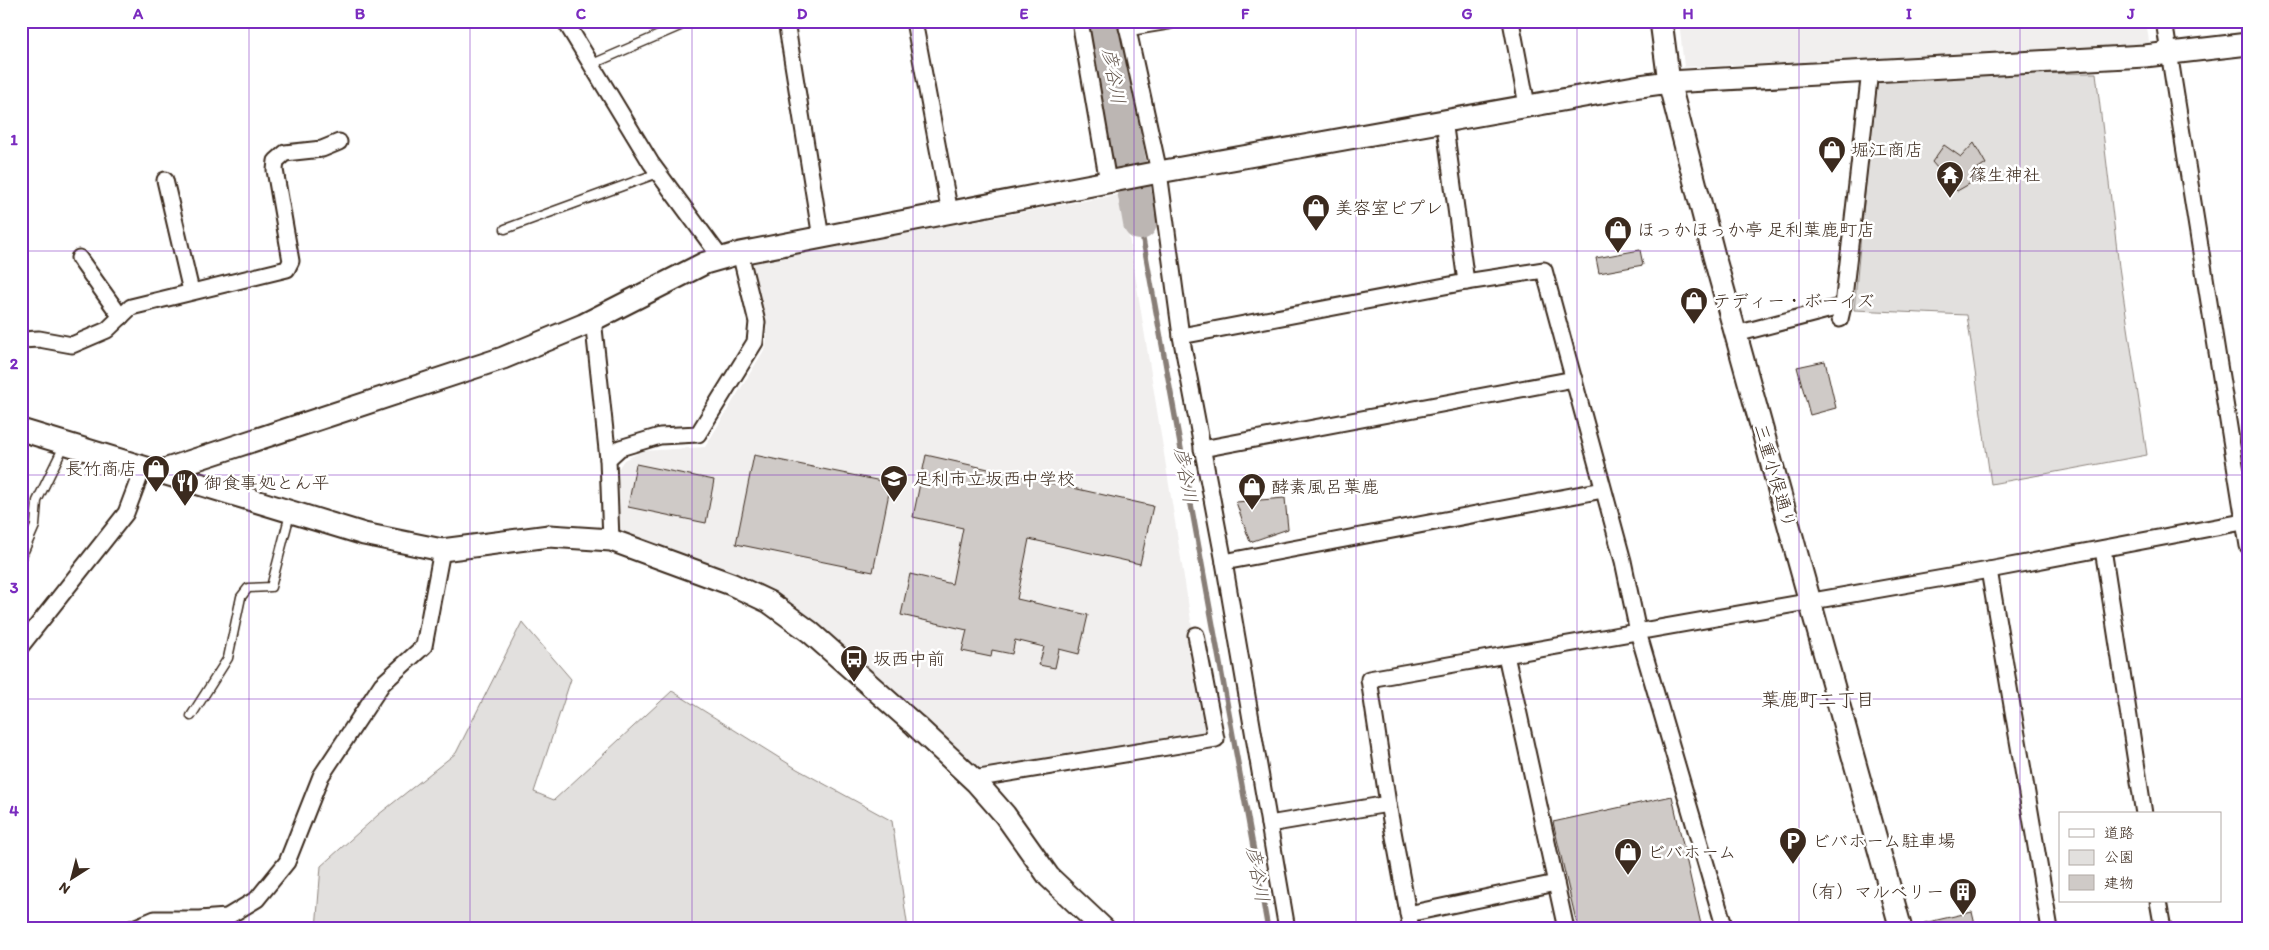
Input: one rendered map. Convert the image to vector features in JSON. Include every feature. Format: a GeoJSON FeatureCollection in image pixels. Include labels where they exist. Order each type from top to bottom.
{"type":"FeatureCollection","features":[{"type":"Feature","properties":{"kind":"street"},"geometry":{"type":"LineString","coordinates":[[565,21],[590,65],[658,173],[730,256],[757,322],[755,342],[698,434],[660,436],[620,448],[608,459]]}},
{"type":"Feature","properties":{"kind":"street"},"geometry":{"type":"LineString","coordinates":[[786,21],[821,238]]}},
{"type":"Feature","properties":{"kind":"street"},"geometry":{"type":"LineString","coordinates":[[914,21],[950,213]]}},
{"type":"Feature","properties":{"kind":"street"},"geometry":{"type":"LineString","coordinates":[[1080,21],[1115,181]]}},
{"type":"Feature","properties":{"kind":"street"},"geometry":{"type":"LineString","coordinates":[[1169,21],[1126,25],[1154,173],[1181,336],[1224,562],[1287,929]]}},
{"type":"Feature","properties":{"kind":"street"},"geometry":{"type":"LineString","coordinates":[[1511,21],[1527,105]]}},
{"type":"Feature","properties":{"kind":"street","name":"三重小俣通り"},"geometry":{"type":"LineString","coordinates":[[1661,21],[1669,82],[1736,334],[1901,929]]}},
{"type":"Feature","properties":{"kind":"street"},"geometry":{"type":"LineString","coordinates":[[2164,21],[2246,521],[2248,546]]}},
{"type":"Feature","properties":{"kind":"street"},"geometry":{"type":"LineString","coordinates":[[21,646],[126,513],[151,470],[503,358],[593,320],[705,263],[730,256],[1154,173],[1527,105],[1669,82],[2168,54],[2248,44]]}},
{"type":"Feature","properties":{"kind":"street"},"geometry":{"type":"LineString","coordinates":[[1736,334],[1842,312],[1870,71]]}},
{"type":"Feature","properties":{"kind":"street"},"geometry":{"type":"LineString","coordinates":[[1444,120],[1466,282]]}},
{"type":"Feature","properties":{"kind":"street"},"geometry":{"type":"LineString","coordinates":[[21,340],[38,339],[72,345],[107,330],[131,307],[286,269],[291,261],[275,170],[276,161],[285,153],[322,149],[339,142]]}},
{"type":"Feature","properties":{"kind":"street"},"geometry":{"type":"LineString","coordinates":[[165,180],[191,291]]}},
{"type":"Feature","properties":{"kind":"street"},"geometry":{"type":"LineString","coordinates":[[79,258],[121,317]]}},
{"type":"Feature","properties":{"kind":"street"},"geometry":{"type":"LineString","coordinates":[[1181,336],[1466,282],[1544,270],[1623,560],[1638,632],[1725,929]]}},
{"type":"Feature","properties":{"kind":"street"},"geometry":{"type":"LineString","coordinates":[[593,320],[608,459],[611,540]]}},
{"type":"Feature","properties":{"kind":"street"},"geometry":{"type":"LineString","coordinates":[[1202,449],[1574,379]]}},
{"type":"Feature","properties":{"kind":"street"},"geometry":{"type":"LineString","coordinates":[[21,430],[290,513],[364,534],[442,550],[550,536],[611,540],[697,570],[769,602],[854,669],[973,779],[1005,815],[1049,877],[1104,929]]}},
{"type":"Feature","properties":{"kind":"street"},"geometry":{"type":"LineString","coordinates":[[1224,562],[1603,490]]}},
{"type":"Feature","properties":{"kind":"street"},"geometry":{"type":"LineString","coordinates":[[1556,883],[1410,921],[1388,804],[1369,679],[1989,570],[2246,521]]}},
{"type":"Feature","properties":{"kind":"street"},"geometry":{"type":"LineString","coordinates":[[2103,549],[2144,812]]}},
{"type":"Feature","properties":{"kind":"street"},"geometry":{"type":"LineString","coordinates":[[131,929],[155,919],[227,917],[257,900],[287,862],[320,776],[382,684],[424,646],[442,550]]}},
{"type":"Feature","properties":{"kind":"street"},"geometry":{"type":"LineString","coordinates":[[1989,570],[2050,929]]}},
{"type":"Feature","properties":{"kind":"street"},"geometry":{"type":"LineString","coordinates":[[973,779],[1216,739],[1196,634]]}},
{"type":"Feature","properties":{"kind":"street"},"geometry":{"type":"LineString","coordinates":[[1506,655],[1566,929]]}},
{"type":"Feature","properties":{"kind":"street"},"geometry":{"type":"LineString","coordinates":[[1269,824],[1388,804]]}},
{"type":"Feature","properties":{"kind":"street"},"geometry":{"type":"LineString","coordinates":[[2158,902],[2162,929]]}},
{"type":"Feature","properties":{"kind":"lane"},"geometry":{"type":"LineString","coordinates":[[590,65],[680,26]]}},
{"type":"Feature","properties":{"kind":"lane"},"geometry":{"type":"LineString","coordinates":[[506,229],[658,173]]}},
{"type":"Feature","properties":{"kind":"lane"},"geometry":{"type":"LineString","coordinates":[[21,558],[35,526],[37,501],[65,444]]}},
{"type":"Feature","properties":{"kind":"lane"},"geometry":{"type":"LineString","coordinates":[[191,716],[228,658],[241,597],[248,588],[271,587],[290,513]]}},
{"type":"Feature","properties":{"kind":"shaded area"},"geometry":{"type":"Polygon","coordinates":[[[1679,21],[2146,21],[2150,48],[1684,67],[1679,21]]]}},
{"type":"Feature","properties":{"kind":"shaded area","name":"足利市立坂西中学校"},"geometry":{"type":"Polygon","coordinates":[[[1122,194],[1209,732],[980,770],[833,637],[767,591],[617,534],[616,472],[624,460],[643,451],[705,447],[766,347],[767,327],[752,262],[1122,194]]]}},
{"type":"Feature","properties":{"kind":"green space"},"geometry":{"type":"Polygon","coordinates":[[[2096,73],[2119,267],[2147,455],[1991,484],[1967,315],[1854,310],[1876,75],[2096,73]]]}},
{"type":"Feature","properties":{"kind":"green space"},"geometry":{"type":"Polygon","coordinates":[[[522,622],[571,679],[534,792],[554,800],[672,691],[797,769],[892,821],[908,929],[316,929],[321,866],[378,815],[456,753],[522,622]]]}},
{"type":"Feature","properties":{"kind":"building"},"geometry":{"type":"Polygon","coordinates":[[[1974,143],[1986,164],[1972,173],[1971,183],[1957,191],[1932,162],[1944,145],[1961,157],[1974,143]]]}},
{"type":"Feature","properties":{"kind":"building"},"geometry":{"type":"Polygon","coordinates":[[[1640,250],[1643,265],[1599,273],[1596,258],[1640,250]]]}},
{"type":"Feature","properties":{"kind":"building"},"geometry":{"type":"Polygon","coordinates":[[[1825,361],[1836,408],[1810,415],[1797,367],[1825,361]]]}},
{"type":"Feature","properties":{"kind":"building"},"geometry":{"type":"Polygon","coordinates":[[[754,455],[891,483],[873,572],[736,544],[754,455]]]}},
{"type":"Feature","properties":{"kind":"building"},"geometry":{"type":"Polygon","coordinates":[[[926,455],[1153,506],[1140,564],[1029,539],[1017,599],[1088,615],[1079,654],[1059,649],[1055,668],[1039,665],[1044,647],[1015,640],[1012,654],[992,650],[991,657],[962,651],[967,630],[901,615],[910,574],[952,584],[963,528],[913,517],[926,455]]]}},
{"type":"Feature","properties":{"kind":"building"},"geometry":{"type":"Polygon","coordinates":[[[636,464],[714,480],[706,523],[628,507],[636,464]]]}},
{"type":"Feature","properties":{"kind":"building"},"geometry":{"type":"Polygon","coordinates":[[[1285,498],[1288,529],[1250,542],[1236,502],[1285,498]]]}},
{"type":"Feature","properties":{"kind":"building","name":"ビバホーム"},"geometry":{"type":"Polygon","coordinates":[[[1672,796],[1702,929],[1578,929],[1553,822],[1672,796]]]}},
{"type":"Feature","properties":{"kind":"building","name":"（有）マルベリー"},"geometry":{"type":"Polygon","coordinates":[[[1972,912],[1976,929],[1924,929],[1924,923],[1972,912]]]}},
{"type":"Feature","properties":{"kind":"waterway","name":"彦谷川"},"geometry":{"type":"LineString","coordinates":[[1104,21],[1140,223]]}},
{"type":"Feature","properties":{"kind":"waterway","name":"彦谷川"},"geometry":{"type":"LineString","coordinates":[[1140,223],[1268,929]]}},
{"type":"Feature","properties":{"kind":"place","name":"堀江商店"},"geometry":{"type":"Point","coordinates":[1832,174]}},
{"type":"Feature","properties":{"kind":"place","name":"篠生神社"},"geometry":{"type":"Point","coordinates":[1950,199]}},
{"type":"Feature","properties":{"kind":"place","name":"美容室ピプレ"},"geometry":{"type":"Point","coordinates":[1316,232]}},
{"type":"Feature","properties":{"kind":"place","name":"ほっかほっか亭 足利葉鹿町店"},"geometry":{"type":"Point","coordinates":[1618,254]}},
{"type":"Feature","properties":{"kind":"place","name":"テディー・ボーイズ"},"geometry":{"type":"Point","coordinates":[1694,325]}},
{"type":"Feature","properties":{"kind":"place","name":"長竹商店"},"geometry":{"type":"Point","coordinates":[156,493]}},
{"type":"Feature","properties":{"kind":"place","name":"足利市立坂西中学校"},"geometry":{"type":"Point","coordinates":[894,503]}},
{"type":"Feature","properties":{"kind":"place","name":"御食事処とん平"},"geometry":{"type":"Point","coordinates":[185,507]}},
{"type":"Feature","properties":{"kind":"place","name":"酵素風呂葉鹿"},"geometry":{"type":"Point","coordinates":[1252,511]}},
{"type":"Feature","properties":{"kind":"place","name":"坂西中前"},"geometry":{"type":"Point","coordinates":[854,683]}},
{"type":"Feature","properties":{"kind":"place","name":"ビバホーム駐車場"},"geometry":{"type":"Point","coordinates":[1793,865]}},
{"type":"Feature","properties":{"kind":"place","name":"ビバホーム"},"geometry":{"type":"Point","coordinates":[1628,876]}},
{"type":"Feature","properties":{"kind":"place","name":"（有）マルベリー"},"geometry":{"type":"Point","coordinates":[1963,916]}},
{"type":"Feature","properties":{"kind":"district","name":"葉鹿町二丁目"},"geometry":{"type":"Point","coordinates":[1818,699]}}]}
